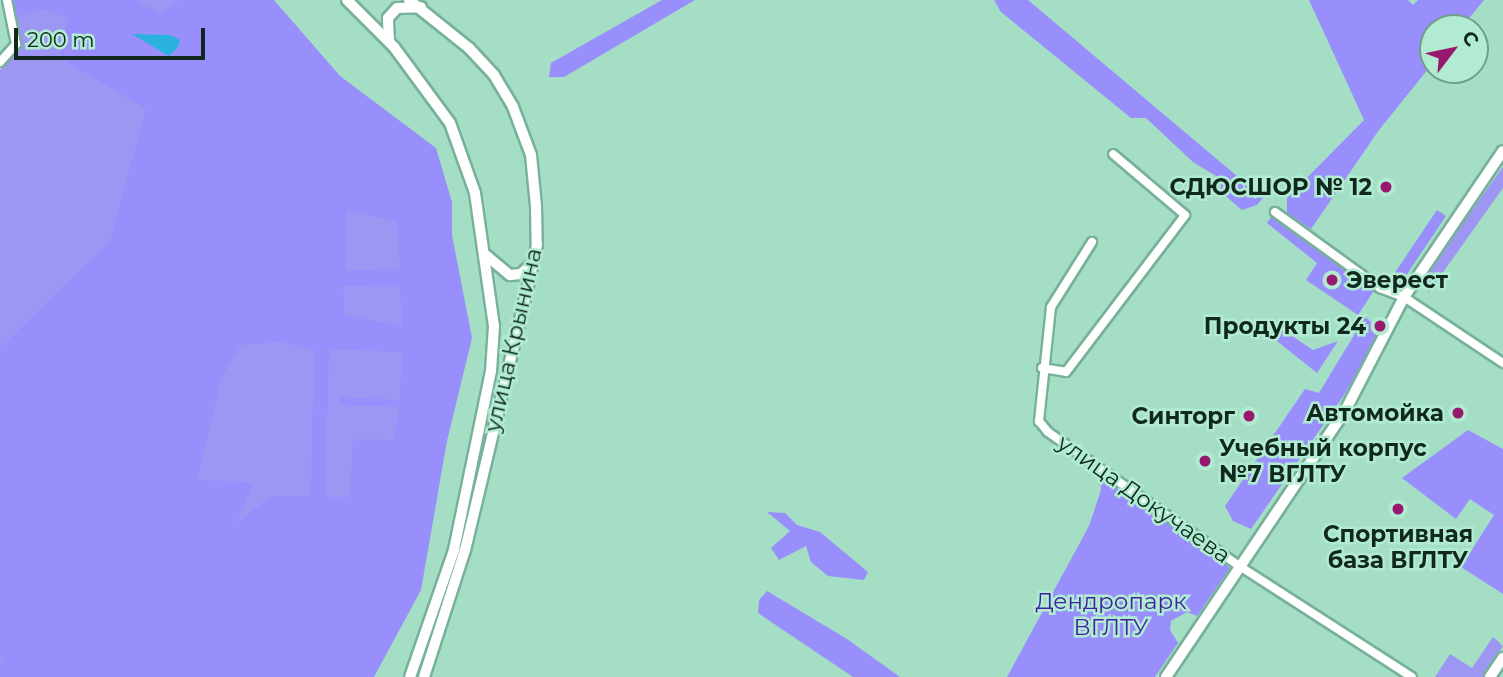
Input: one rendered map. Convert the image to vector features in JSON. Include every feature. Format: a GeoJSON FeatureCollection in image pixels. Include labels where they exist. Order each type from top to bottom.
{"type":"FeatureCollection","features":[{"type":"Feature","properties":{"kind":"main road","name":"улица Крынина"},"geometry":{"type":"LineString","coordinates":[[347,0],[389,42],[450,123],[475,193],[487,256],[494,326],[489,383],[454,550],[410,677]]}},
{"type":"Feature","properties":{"kind":"main road","name":"улица Крынина"},"geometry":{"type":"LineString","coordinates":[[409,0],[470,48],[494,75],[513,107],[531,155],[536,206],[533,263],[465,550],[424,677]]}},
{"type":"Feature","properties":{"kind":"main road"},"geometry":{"type":"LineString","coordinates":[[389,42],[388,18],[397,8],[421,7]]}},
{"type":"Feature","properties":{"kind":"main road"},"geometry":{"type":"LineString","coordinates":[[1166,677],[1346,410],[1404,297],[1503,151]]}},
{"type":"Feature","properties":{"kind":"main road"},"geometry":{"type":"LineString","coordinates":[[487,256],[510,275],[533,263]]}},
{"type":"Feature","properties":{"kind":"main road"},"geometry":{"type":"LineString","coordinates":[[1490,677],[1503,658]]}},
{"type":"Feature","properties":{"kind":"street"},"geometry":{"type":"LineString","coordinates":[[0,62],[16,44],[7,0]]}},
{"type":"Feature","properties":{"kind":"street"},"geometry":{"type":"LineString","coordinates":[[1042,368],[1066,372],[1185,215],[1113,154]]}},
{"type":"Feature","properties":{"kind":"street"},"geometry":{"type":"LineString","coordinates":[[1275,212],[1380,288],[1404,297],[1500,361],[1503,349]]}},
{"type":"Feature","properties":{"kind":"street","name":"улица Докучаева"},"geometry":{"type":"LineString","coordinates":[[1092,243],[1051,307],[1037,407],[1039,421],[1048,432],[1241,567],[1412,677]]}},
{"type":"Feature","properties":{"kind":"shaded area"},"geometry":{"type":"Polygon","coordinates":[[[12,0],[264,0],[350,88],[432,148],[414,590],[0,677],[0,70],[20,50],[12,0]]]}},
{"type":"Feature","properties":{"kind":"shaded area"},"geometry":{"type":"Polygon","coordinates":[[[1503,167],[1503,188],[1429,292],[1420,282],[1503,167]]]}},
{"type":"Feature","properties":{"kind":"shaded area"},"geometry":{"type":"Polygon","coordinates":[[[1493,637],[1503,646],[1483,677],[1435,677],[1450,654],[1472,668],[1493,637]]]}},
{"type":"Feature","properties":{"kind":"green space"},"geometry":{"type":"Polygon","coordinates":[[[14,0],[136,0],[160,14],[180,0],[274,0],[340,76],[436,148],[452,202],[452,235],[472,338],[447,441],[421,590],[374,677],[0,677],[0,665],[6,661],[0,654],[0,348],[110,241],[146,109],[60,58],[68,18],[44,9],[17,16],[14,0]],[[158,33],[135,35],[173,57],[180,40],[158,33]],[[346,210],[346,270],[400,271],[397,222],[346,210]],[[343,286],[344,315],[402,326],[400,287],[343,286]],[[280,342],[241,345],[221,379],[197,480],[247,482],[252,488],[235,525],[271,496],[311,496],[314,350],[280,342]],[[329,349],[325,497],[350,497],[353,439],[394,440],[399,407],[340,405],[340,397],[400,400],[402,352],[329,349]]]}},
{"type":"Feature","properties":{"kind":"green space"},"geometry":{"type":"Polygon","coordinates":[[[662,0],[695,0],[564,77],[549,77],[551,63],[662,0]]]}},
{"type":"Feature","properties":{"kind":"green space"},"geometry":{"type":"Polygon","coordinates":[[[994,0],[1028,0],[1263,198],[1257,205],[1242,210],[1221,192],[1221,179],[1193,162],[1146,118],[1131,118],[1001,12],[994,0]]]}},
{"type":"Feature","properties":{"kind":"green space"},"geometry":{"type":"Polygon","coordinates":[[[1309,0],[1408,0],[1413,5],[1418,0],[1484,0],[1472,14],[1419,14],[1419,80],[1379,130],[1311,229],[1287,214],[1287,198],[1364,120],[1309,0]]]}},
{"type":"Feature","properties":{"kind":"green space"},"geometry":{"type":"Polygon","coordinates":[[[1437,210],[1446,216],[1397,289],[1386,286],[1437,210]]]}},
{"type":"Feature","properties":{"kind":"green space"},"geometry":{"type":"Polygon","coordinates":[[[1273,214],[1375,289],[1358,315],[1306,280],[1317,263],[1267,223],[1273,214]]]}},
{"type":"Feature","properties":{"kind":"green space"},"geometry":{"type":"Polygon","coordinates":[[[1365,317],[1383,332],[1344,395],[1251,529],[1233,521],[1225,506],[1305,389],[1319,393],[1365,317]]]}},
{"type":"Feature","properties":{"kind":"green space"},"geometry":{"type":"Polygon","coordinates":[[[1270,321],[1313,350],[1338,341],[1317,373],[1263,330],[1270,321]]]}},
{"type":"Feature","properties":{"kind":"green space"},"geometry":{"type":"Polygon","coordinates":[[[1468,430],[1503,449],[1503,594],[1461,567],[1494,515],[1470,499],[1456,519],[1402,478],[1468,430]]]}},
{"type":"Feature","properties":{"kind":"green space","name":"Дендропарк ВГЛТУ"},"geometry":{"type":"Polygon","coordinates":[[[1100,477],[1111,478],[1230,568],[1197,616],[1187,612],[1171,621],[1170,630],[1178,643],[1155,677],[1007,677],[1089,526],[1101,490],[1100,477]]]}},
{"type":"Feature","properties":{"kind":"green space"},"geometry":{"type":"Polygon","coordinates":[[[767,512],[785,513],[797,525],[820,532],[868,572],[864,580],[828,576],[811,562],[806,546],[779,560],[771,548],[790,531],[767,512]]]}},
{"type":"Feature","properties":{"kind":"green space"},"geometry":{"type":"Polygon","coordinates":[[[767,591],[847,639],[900,677],[853,677],[758,613],[759,600],[767,591]]]}},
{"type":"Feature","properties":{"kind":"water"},"geometry":{"type":"Polygon","coordinates":[[[132,34],[170,35],[180,40],[178,47],[169,56],[132,34]]]}},
{"type":"Feature","properties":{"kind":"place","name":"СДЮСШОР № 12"},"geometry":{"type":"Point","coordinates":[1386,187]}},
{"type":"Feature","properties":{"kind":"place","name":"Эверест"},"geometry":{"type":"Point","coordinates":[1332,280]}},
{"type":"Feature","properties":{"kind":"place","name":"Продукты 24"},"geometry":{"type":"Point","coordinates":[1380,326]}},
{"type":"Feature","properties":{"kind":"place","name":"Автомойка"},"geometry":{"type":"Point","coordinates":[1458,413]}},
{"type":"Feature","properties":{"kind":"place","name":"Синторг"},"geometry":{"type":"Point","coordinates":[1249,416]}},
{"type":"Feature","properties":{"kind":"place","name":"Учебный корпус №7 ВГЛТУ"},"geometry":{"type":"Point","coordinates":[1205,461]}},
{"type":"Feature","properties":{"kind":"place","name":"Спортивная база ВГЛТУ"},"geometry":{"type":"Point","coordinates":[1398,509]}}]}
